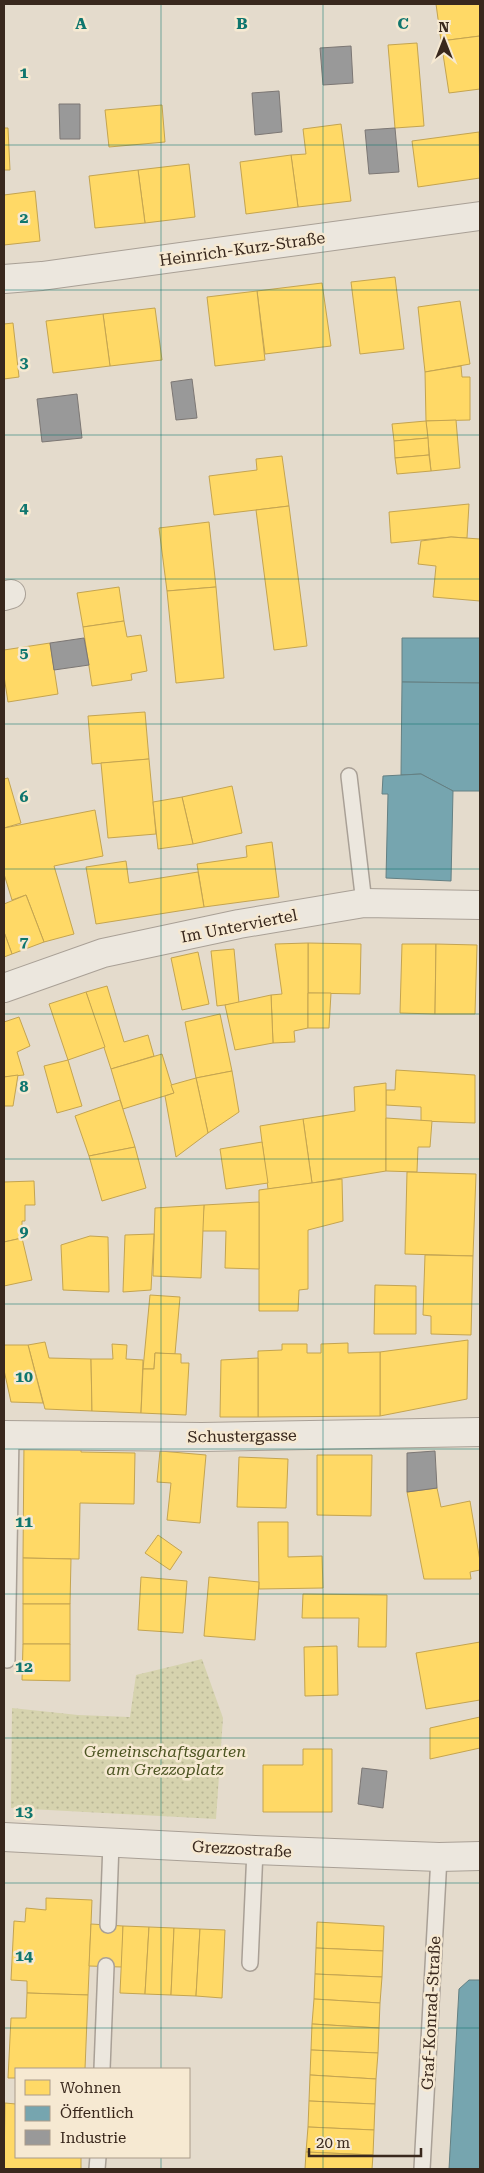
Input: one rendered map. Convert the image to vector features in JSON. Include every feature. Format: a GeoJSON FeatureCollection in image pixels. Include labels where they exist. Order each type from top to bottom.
{"type":"FeatureCollection","features":[{"type":"Feature","properties":{"kind":"street","name":"Heinrich-Kurz-Straße"},"geometry":{"type":"LineString","coordinates":[[4,279],[42,276],[480,216]]}},
{"type":"Feature","properties":{"kind":"street","name":"Im Unterviertel"},"geometry":{"type":"LineString","coordinates":[[4,988],[103,953],[239,924],[364,904],[480,905]]}},
{"type":"Feature","properties":{"kind":"street","name":"Schustergasse"},"geometry":{"type":"LineString","coordinates":[[7,1436],[202,1437],[480,1432]]}},
{"type":"Feature","properties":{"kind":"street","name":"Grezzostraße"},"geometry":{"type":"LineString","coordinates":[[4,1837],[255,1850],[439,1857],[480,1856]]}},
{"type":"Feature","properties":{"kind":"lane"},"geometry":{"type":"LineString","coordinates":[[349,776],[364,904]]}},
{"type":"Feature","properties":{"kind":"lane"},"geometry":{"type":"LineString","coordinates":[[7,1436],[7,1660]]}},
{"type":"Feature","properties":{"kind":"lane"},"geometry":{"type":"LineString","coordinates":[[108,1925],[111,1843]]}},
{"type":"Feature","properties":{"kind":"lane"},"geometry":{"type":"LineString","coordinates":[[250,1963],[255,1850]]}},
{"type":"Feature","properties":{"kind":"lane","name":"Graf-Konrad-Straße"},"geometry":{"type":"LineString","coordinates":[[422,2169],[439,1857]]}},
{"type":"Feature","properties":{"kind":"lane"},"geometry":{"type":"LineString","coordinates":[[102,2068],[106,1966]]}},
{"type":"Feature","properties":{"kind":"green space","name":"Gemeinschaftsgarten am Grezzoplatz"},"geometry":{"type":"Polygon","coordinates":[[[202,1659],[223,1718],[216,1819],[11,1808],[12,1708],[78,1715],[130,1717],[136,1675],[202,1659]]]}},
{"type":"Feature","properties":{"kind":"building: Wohnen"},"geometry":{"type":"Polygon","coordinates":[[[436,4],[480,4],[480,36],[441,41],[436,4]]]}},
{"type":"Feature","properties":{"kind":"building: Wohnen"},"geometry":{"type":"Polygon","coordinates":[[[480,36],[480,89],[449,93],[441,41],[480,36]]]}},
{"type":"Feature","properties":{"kind":"building: Wohnen"},"geometry":{"type":"Polygon","coordinates":[[[417,43],[424,126],[395,128],[388,45],[417,43]]]}},
{"type":"Feature","properties":{"kind":"building: Wohnen"},"geometry":{"type":"Polygon","coordinates":[[[162,105],[165,142],[109,147],[105,110],[162,105]]]}},
{"type":"Feature","properties":{"kind":"building: Wohnen"},"geometry":{"type":"Polygon","coordinates":[[[341,124],[351,201],[298,207],[291,155],[306,154],[303,129],[341,124]]]}},
{"type":"Feature","properties":{"kind":"building: Wohnen"},"geometry":{"type":"Polygon","coordinates":[[[4,128],[8,128],[10,170],[4,170],[4,128]]]}},
{"type":"Feature","properties":{"kind":"building: Wohnen"},"geometry":{"type":"Polygon","coordinates":[[[479,132],[480,178],[418,187],[412,141],[479,132]]]}},
{"type":"Feature","properties":{"kind":"building: Wohnen"},"geometry":{"type":"Polygon","coordinates":[[[291,155],[298,207],[246,214],[240,162],[291,155]]]}},
{"type":"Feature","properties":{"kind":"building: Wohnen"},"geometry":{"type":"Polygon","coordinates":[[[189,164],[195,217],[145,223],[138,170],[189,164]]]}},
{"type":"Feature","properties":{"kind":"building: Wohnen"},"geometry":{"type":"Polygon","coordinates":[[[138,170],[145,223],[95,228],[89,176],[138,170]]]}},
{"type":"Feature","properties":{"kind":"building: Wohnen"},"geometry":{"type":"Polygon","coordinates":[[[35,191],[40,241],[4,245],[4,195],[35,191]]]}},
{"type":"Feature","properties":{"kind":"building: Wohnen"},"geometry":{"type":"Polygon","coordinates":[[[395,277],[404,349],[360,354],[351,282],[395,277]]]}},
{"type":"Feature","properties":{"kind":"building: Wohnen"},"geometry":{"type":"Polygon","coordinates":[[[322,283],[331,346],[265,354],[257,291],[322,283]]]}},
{"type":"Feature","properties":{"kind":"building: Wohnen"},"geometry":{"type":"Polygon","coordinates":[[[257,291],[265,360],[215,366],[207,297],[257,291]]]}},
{"type":"Feature","properties":{"kind":"building: Wohnen"},"geometry":{"type":"Polygon","coordinates":[[[460,301],[470,364],[425,372],[418,307],[460,301]]]}},
{"type":"Feature","properties":{"kind":"building: Wohnen"},"geometry":{"type":"Polygon","coordinates":[[[155,308],[162,360],[110,366],[103,314],[155,308]]]}},
{"type":"Feature","properties":{"kind":"building: Wohnen"},"geometry":{"type":"Polygon","coordinates":[[[103,314],[110,366],[53,373],[46,321],[103,314]]]}},
{"type":"Feature","properties":{"kind":"building: Wohnen"},"geometry":{"type":"Polygon","coordinates":[[[13,323],[19,377],[4,379],[4,324],[13,323]]]}},
{"type":"Feature","properties":{"kind":"building: Wohnen"},"geometry":{"type":"Polygon","coordinates":[[[461,366],[462,377],[470,377],[470,420],[426,421],[425,372],[461,366]]]}},
{"type":"Feature","properties":{"kind":"building: Wohnen"},"geometry":{"type":"Polygon","coordinates":[[[456,420],[460,468],[431,471],[426,421],[456,420]]]}},
{"type":"Feature","properties":{"kind":"building: Wohnen"},"geometry":{"type":"Polygon","coordinates":[[[426,421],[428,438],[394,441],[392,424],[426,421]]]}},
{"type":"Feature","properties":{"kind":"building: Wohnen"},"geometry":{"type":"Polygon","coordinates":[[[428,438],[429,455],[395,458],[394,441],[428,438]]]}},
{"type":"Feature","properties":{"kind":"building: Wohnen"},"geometry":{"type":"Polygon","coordinates":[[[429,455],[431,471],[397,474],[395,458],[429,455]]]}},
{"type":"Feature","properties":{"kind":"building: Wohnen"},"geometry":{"type":"Polygon","coordinates":[[[282,456],[289,506],[214,515],[209,476],[257,470],[256,459],[282,456]]]}},
{"type":"Feature","properties":{"kind":"building: Wohnen"},"geometry":{"type":"Polygon","coordinates":[[[469,504],[467,538],[451,537],[391,543],[389,512],[469,504]]]}},
{"type":"Feature","properties":{"kind":"building: Wohnen"},"geometry":{"type":"Polygon","coordinates":[[[289,506],[307,646],[274,650],[256,510],[289,506]]]}},
{"type":"Feature","properties":{"kind":"building: Wohnen"},"geometry":{"type":"Polygon","coordinates":[[[209,522],[216,587],[167,591],[159,528],[209,522]]]}},
{"type":"Feature","properties":{"kind":"building: Wohnen"},"geometry":{"type":"Polygon","coordinates":[[[451,537],[480,539],[480,601],[433,597],[436,566],[418,564],[421,541],[451,537]]]}},
{"type":"Feature","properties":{"kind":"building: Wohnen"},"geometry":{"type":"Polygon","coordinates":[[[119,587],[124,621],[83,627],[77,593],[119,587]]]}},
{"type":"Feature","properties":{"kind":"building: Wohnen"},"geometry":{"type":"Polygon","coordinates":[[[216,587],[224,678],[176,683],[167,591],[216,587]]]}},
{"type":"Feature","properties":{"kind":"building: Wohnen"},"geometry":{"type":"Polygon","coordinates":[[[124,621],[127,637],[141,635],[147,671],[131,674],[132,680],[92,686],[83,627],[124,621]]]}},
{"type":"Feature","properties":{"kind":"building: Wohnen"},"geometry":{"type":"Polygon","coordinates":[[[50,643],[58,694],[8,702],[4,676],[4,650],[50,643]]]}},
{"type":"Feature","properties":{"kind":"building: Wohnen"},"geometry":{"type":"Polygon","coordinates":[[[145,712],[149,759],[92,764],[88,716],[145,712]]]}},
{"type":"Feature","properties":{"kind":"building: Wohnen"},"geometry":{"type":"Polygon","coordinates":[[[149,759],[156,834],[108,838],[101,763],[149,759]]]}},
{"type":"Feature","properties":{"kind":"building: Wohnen"},"geometry":{"type":"Polygon","coordinates":[[[8,778],[21,823],[4,828],[4,779],[8,778]]]}},
{"type":"Feature","properties":{"kind":"building: Wohnen"},"geometry":{"type":"Polygon","coordinates":[[[232,786],[242,833],[193,844],[182,797],[232,786]]]}},
{"type":"Feature","properties":{"kind":"building: Wohnen"},"geometry":{"type":"Polygon","coordinates":[[[182,797],[193,844],[158,849],[153,802],[182,797]]]}},
{"type":"Feature","properties":{"kind":"building: Wohnen"},"geometry":{"type":"Polygon","coordinates":[[[95,810],[103,856],[54,866],[74,934],[44,942],[26,895],[12,900],[4,874],[4,828],[95,810]]]}},
{"type":"Feature","properties":{"kind":"building: Wohnen"},"geometry":{"type":"Polygon","coordinates":[[[272,842],[279,897],[204,907],[197,864],[247,857],[246,846],[272,842]]]}},
{"type":"Feature","properties":{"kind":"building: Wohnen"},"geometry":{"type":"Polygon","coordinates":[[[126,861],[129,883],[198,872],[204,907],[96,924],[86,867],[126,861]]]}},
{"type":"Feature","properties":{"kind":"building: Wohnen"},"geometry":{"type":"Polygon","coordinates":[[[26,895],[44,942],[12,954],[4,932],[4,904],[26,895]]]}},
{"type":"Feature","properties":{"kind":"building: Wohnen"},"geometry":{"type":"Polygon","coordinates":[[[4,932],[12,954],[4,957],[4,932]]]}},
{"type":"Feature","properties":{"kind":"building: Wohnen"},"geometry":{"type":"Polygon","coordinates":[[[308,943],[361,944],[360,994],[308,993],[308,943]]]}},
{"type":"Feature","properties":{"kind":"building: Wohnen"},"geometry":{"type":"Polygon","coordinates":[[[308,943],[308,1028],[294,1031],[295,1042],[273,1043],[271,995],[282,994],[275,944],[308,943]]]}},
{"type":"Feature","properties":{"kind":"building: Wohnen"},"geometry":{"type":"Polygon","coordinates":[[[402,944],[436,944],[435,1014],[400,1013],[402,944]]]}},
{"type":"Feature","properties":{"kind":"building: Wohnen"},"geometry":{"type":"Polygon","coordinates":[[[436,944],[477,945],[475,1014],[435,1014],[436,944]]]}},
{"type":"Feature","properties":{"kind":"building: Wohnen"},"geometry":{"type":"Polygon","coordinates":[[[234,949],[239,1003],[217,1006],[211,951],[234,949]]]}},
{"type":"Feature","properties":{"kind":"building: Wohnen"},"geometry":{"type":"Polygon","coordinates":[[[198,952],[209,1004],[182,1010],[171,958],[198,952]]]}},
{"type":"Feature","properties":{"kind":"building: Wohnen"},"geometry":{"type":"Polygon","coordinates":[[[107,986],[124,1042],[148,1035],[154,1056],[111,1069],[86,992],[107,986]]]}},
{"type":"Feature","properties":{"kind":"building: Wohnen"},"geometry":{"type":"Polygon","coordinates":[[[86,992],[105,1047],[68,1060],[49,1004],[86,992]]]}},
{"type":"Feature","properties":{"kind":"building: Wohnen"},"geometry":{"type":"Polygon","coordinates":[[[308,993],[331,993],[329,1028],[308,1028],[308,993]]]}},
{"type":"Feature","properties":{"kind":"building: Wohnen"},"geometry":{"type":"Polygon","coordinates":[[[271,995],[273,1043],[235,1050],[225,1005],[271,995]]]}},
{"type":"Feature","properties":{"kind":"building: Wohnen"},"geometry":{"type":"Polygon","coordinates":[[[220,1014],[232,1071],[196,1078],[185,1022],[220,1014]]]}},
{"type":"Feature","properties":{"kind":"building: Wohnen"},"geometry":{"type":"Polygon","coordinates":[[[19,1017],[30,1046],[17,1052],[24,1075],[4,1077],[4,1022],[19,1017]]]}},
{"type":"Feature","properties":{"kind":"building: Wohnen"},"geometry":{"type":"Polygon","coordinates":[[[162,1054],[174,1093],[123,1109],[111,1069],[162,1054]]]}},
{"type":"Feature","properties":{"kind":"building: Wohnen"},"geometry":{"type":"Polygon","coordinates":[[[68,1060],[82,1106],[57,1113],[44,1066],[68,1060]]]}},
{"type":"Feature","properties":{"kind":"building: Wohnen"},"geometry":{"type":"Polygon","coordinates":[[[396,1070],[475,1075],[475,1123],[421,1121],[421,1107],[386,1105],[386,1090],[395,1090],[396,1070]]]}},
{"type":"Feature","properties":{"kind":"building: Wohnen"},"geometry":{"type":"Polygon","coordinates":[[[232,1071],[239,1112],[208,1133],[196,1078],[232,1071]]]}},
{"type":"Feature","properties":{"kind":"building: Wohnen"},"geometry":{"type":"Polygon","coordinates":[[[18,1075],[13,1106],[4,1106],[4,1077],[18,1075]]]}},
{"type":"Feature","properties":{"kind":"building: Wohnen"},"geometry":{"type":"Polygon","coordinates":[[[196,1078],[208,1133],[176,1157],[165,1096],[174,1093],[171,1085],[196,1078]]]}},
{"type":"Feature","properties":{"kind":"building: Wohnen"},"geometry":{"type":"Polygon","coordinates":[[[386,1083],[386,1171],[312,1183],[303,1119],[355,1111],[354,1087],[386,1083]]]}},
{"type":"Feature","properties":{"kind":"building: Wohnen"},"geometry":{"type":"Polygon","coordinates":[[[120,1100],[135,1147],[89,1156],[75,1116],[120,1100]]]}},
{"type":"Feature","properties":{"kind":"building: Wohnen"},"geometry":{"type":"Polygon","coordinates":[[[386,1118],[432,1121],[430,1147],[418,1147],[417,1172],[386,1171],[386,1118]]]}},
{"type":"Feature","properties":{"kind":"building: Wohnen"},"geometry":{"type":"Polygon","coordinates":[[[303,1119],[312,1183],[268,1189],[260,1126],[303,1119]]]}},
{"type":"Feature","properties":{"kind":"building: Wohnen"},"geometry":{"type":"Polygon","coordinates":[[[262,1142],[268,1183],[226,1189],[220,1149],[262,1142]]]}},
{"type":"Feature","properties":{"kind":"building: Wohnen"},"geometry":{"type":"Polygon","coordinates":[[[135,1147],[146,1188],[102,1201],[89,1156],[135,1147]]]}},
{"type":"Feature","properties":{"kind":"building: Wohnen"},"geometry":{"type":"Polygon","coordinates":[[[407,1172],[476,1174],[473,1256],[405,1254],[407,1172]]]}},
{"type":"Feature","properties":{"kind":"building: Wohnen"},"geometry":{"type":"Polygon","coordinates":[[[342,1179],[343,1221],[308,1230],[308,1289],[299,1290],[298,1311],[259,1311],[259,1190],[342,1179]]]}},
{"type":"Feature","properties":{"kind":"building: Wohnen"},"geometry":{"type":"Polygon","coordinates":[[[34,1181],[35,1205],[25,1205],[25,1221],[22,1221],[22,1238],[4,1242],[4,1182],[34,1181]]]}},
{"type":"Feature","properties":{"kind":"building: Wohnen"},"geometry":{"type":"Polygon","coordinates":[[[259,1202],[259,1269],[225,1268],[226,1231],[202,1231],[204,1205],[259,1202]]]}},
{"type":"Feature","properties":{"kind":"building: Wohnen"},"geometry":{"type":"Polygon","coordinates":[[[204,1205],[201,1278],[153,1276],[155,1208],[204,1205]]]}},
{"type":"Feature","properties":{"kind":"building: Wohnen"},"geometry":{"type":"Polygon","coordinates":[[[154,1234],[151,1290],[123,1292],[125,1235],[154,1234]]]}},
{"type":"Feature","properties":{"kind":"building: Wohnen"},"geometry":{"type":"Polygon","coordinates":[[[90,1236],[108,1237],[109,1292],[63,1290],[61,1245],[90,1236]]]}},
{"type":"Feature","properties":{"kind":"building: Wohnen"},"geometry":{"type":"Polygon","coordinates":[[[22,1238],[32,1280],[4,1286],[4,1242],[22,1238]]]}},
{"type":"Feature","properties":{"kind":"building: Wohnen"},"geometry":{"type":"Polygon","coordinates":[[[425,1255],[473,1256],[471,1335],[431,1334],[431,1316],[423,1315],[425,1255]]]}},
{"type":"Feature","properties":{"kind":"building: Wohnen"},"geometry":{"type":"Polygon","coordinates":[[[375,1285],[416,1286],[416,1334],[374,1334],[375,1285]]]}},
{"type":"Feature","properties":{"kind":"building: Wohnen"},"geometry":{"type":"Polygon","coordinates":[[[150,1295],[180,1297],[175,1354],[155,1353],[154,1369],[143,1369],[150,1295]]]}},
{"type":"Feature","properties":{"kind":"building: Wohnen"},"geometry":{"type":"Polygon","coordinates":[[[468,1340],[467,1399],[380,1416],[380,1352],[468,1340]]]}},
{"type":"Feature","properties":{"kind":"building: Wohnen"},"geometry":{"type":"Polygon","coordinates":[[[45,1342],[49,1358],[91,1359],[92,1411],[45,1409],[28,1345],[45,1342]]]}},
{"type":"Feature","properties":{"kind":"building: Wohnen"},"geometry":{"type":"Polygon","coordinates":[[[348,1343],[348,1353],[380,1352],[380,1416],[258,1417],[258,1351],[282,1350],[282,1344],[307,1344],[307,1353],[321,1353],[321,1344],[348,1343]]]}},
{"type":"Feature","properties":{"kind":"building: Wohnen"},"geometry":{"type":"Polygon","coordinates":[[[112,1344],[127,1345],[126,1359],[143,1360],[141,1413],[92,1411],[91,1359],[113,1359],[112,1344]]]}},
{"type":"Feature","properties":{"kind":"building: Wohnen"},"geometry":{"type":"Polygon","coordinates":[[[4,1345],[28,1345],[43,1403],[11,1402],[4,1370],[4,1345]]]}},
{"type":"Feature","properties":{"kind":"building: Wohnen"},"geometry":{"type":"Polygon","coordinates":[[[155,1353],[181,1354],[181,1363],[189,1363],[186,1415],[141,1413],[143,1369],[154,1369],[155,1353]]]}},
{"type":"Feature","properties":{"kind":"building: Wohnen"},"geometry":{"type":"Polygon","coordinates":[[[258,1358],[258,1417],[220,1417],[221,1360],[258,1358]]]}},
{"type":"Feature","properties":{"kind":"building: Wohnen"},"geometry":{"type":"Polygon","coordinates":[[[24,1442],[81,1442],[81,1452],[135,1453],[134,1504],[80,1503],[79,1559],[23,1558],[24,1442]]]}},
{"type":"Feature","properties":{"kind":"building: Wohnen"},"geometry":{"type":"Polygon","coordinates":[[[160,1451],[206,1455],[200,1523],[167,1520],[171,1483],[157,1482],[160,1451]]]}},
{"type":"Feature","properties":{"kind":"building: Wohnen"},"geometry":{"type":"Polygon","coordinates":[[[317,1455],[372,1455],[371,1516],[317,1515],[317,1455]]]}},
{"type":"Feature","properties":{"kind":"building: Wohnen"},"geometry":{"type":"Polygon","coordinates":[[[239,1457],[288,1459],[286,1508],[237,1507],[239,1457]]]}},
{"type":"Feature","properties":{"kind":"building: Wohnen"},"geometry":{"type":"Polygon","coordinates":[[[437,1488],[441,1507],[470,1501],[480,1561],[480,1570],[470,1572],[471,1579],[424,1579],[407,1492],[437,1488]]]}},
{"type":"Feature","properties":{"kind":"building: Wohnen"},"geometry":{"type":"Polygon","coordinates":[[[258,1522],[288,1522],[288,1557],[322,1556],[323,1588],[259,1589],[258,1522]]]}},
{"type":"Feature","properties":{"kind":"building: Wohnen"},"geometry":{"type":"Polygon","coordinates":[[[158,1535],[182,1552],[170,1570],[145,1553],[158,1535]]]}},
{"type":"Feature","properties":{"kind":"building: Wohnen"},"geometry":{"type":"Polygon","coordinates":[[[23,1558],[71,1559],[70,1604],[23,1604],[23,1558]]]}},
{"type":"Feature","properties":{"kind":"building: Wohnen"},"geometry":{"type":"Polygon","coordinates":[[[141,1577],[187,1581],[183,1633],[138,1630],[141,1577]]]}},
{"type":"Feature","properties":{"kind":"building: Wohnen"},"geometry":{"type":"Polygon","coordinates":[[[209,1577],[259,1582],[255,1640],[204,1636],[209,1577]]]}},
{"type":"Feature","properties":{"kind":"building: Wohnen"},"geometry":{"type":"Polygon","coordinates":[[[303,1594],[387,1595],[386,1647],[358,1647],[359,1618],[302,1618],[303,1594]]]}},
{"type":"Feature","properties":{"kind":"building: Wohnen"},"geometry":{"type":"Polygon","coordinates":[[[23,1604],[70,1604],[70,1644],[23,1644],[23,1604]]]}},
{"type":"Feature","properties":{"kind":"building: Wohnen"},"geometry":{"type":"Polygon","coordinates":[[[480,1642],[480,1700],[426,1709],[416,1653],[480,1642]]]}},
{"type":"Feature","properties":{"kind":"building: Wohnen"},"geometry":{"type":"Polygon","coordinates":[[[23,1644],[70,1644],[70,1681],[22,1680],[23,1644]]]}},
{"type":"Feature","properties":{"kind":"building: Wohnen"},"geometry":{"type":"Polygon","coordinates":[[[337,1646],[338,1695],[305,1696],[304,1647],[337,1646]]]}},
{"type":"Feature","properties":{"kind":"building: Wohnen"},"geometry":{"type":"Polygon","coordinates":[[[480,1717],[480,1748],[430,1759],[430,1728],[480,1717]]]}},
{"type":"Feature","properties":{"kind":"building: Wohnen"},"geometry":{"type":"Polygon","coordinates":[[[303,1749],[332,1749],[332,1812],[263,1812],[263,1765],[303,1765],[303,1749]]]}},
{"type":"Feature","properties":{"kind":"building: Wohnen"},"geometry":{"type":"Polygon","coordinates":[[[46,1898],[92,1900],[88,1995],[27,1993],[27,1981],[11,1980],[14,1921],[25,1922],[26,1908],[46,1910],[46,1898]]]}},
{"type":"Feature","properties":{"kind":"building: Wohnen"},"geometry":{"type":"Polygon","coordinates":[[[317,1922],[384,1926],[383,1951],[316,1948],[317,1922]]]}},
{"type":"Feature","properties":{"kind":"building: Wohnen"},"geometry":{"type":"Polygon","coordinates":[[[91,1924],[123,1926],[122,1967],[89,1966],[91,1924]]]}},
{"type":"Feature","properties":{"kind":"building: Wohnen"},"geometry":{"type":"Polygon","coordinates":[[[123,1926],[149,1927],[145,1994],[120,1993],[123,1926]]]}},
{"type":"Feature","properties":{"kind":"building: Wohnen"},"geometry":{"type":"Polygon","coordinates":[[[149,1927],[174,1928],[171,1995],[145,1994],[149,1927]]]}},
{"type":"Feature","properties":{"kind":"building: Wohnen"},"geometry":{"type":"Polygon","coordinates":[[[174,1928],[200,1929],[196,1996],[171,1995],[174,1928]]]}},
{"type":"Feature","properties":{"kind":"building: Wohnen"},"geometry":{"type":"Polygon","coordinates":[[[200,1929],[225,1930],[222,1998],[196,1996],[200,1929]]]}},
{"type":"Feature","properties":{"kind":"building: Wohnen"},"geometry":{"type":"Polygon","coordinates":[[[316,1948],[383,1951],[382,1977],[315,1974],[316,1948]]]}},
{"type":"Feature","properties":{"kind":"building: Wohnen"},"geometry":{"type":"Polygon","coordinates":[[[315,1974],[382,1977],[380,2003],[314,1999],[315,1974]]]}},
{"type":"Feature","properties":{"kind":"building: Wohnen"},"geometry":{"type":"Polygon","coordinates":[[[27,1993],[88,1995],[85,2068],[15,2068],[15,2078],[8,2078],[11,2018],[26,2018],[27,1993]]]}},
{"type":"Feature","properties":{"kind":"building: Wohnen"},"geometry":{"type":"Polygon","coordinates":[[[314,1999],[380,2003],[379,2028],[312,2024],[314,1999]]]}},
{"type":"Feature","properties":{"kind":"building: Wohnen"},"geometry":{"type":"Polygon","coordinates":[[[312,2024],[379,2028],[378,2053],[311,2050],[312,2024]]]}},
{"type":"Feature","properties":{"kind":"building: Wohnen"},"geometry":{"type":"Polygon","coordinates":[[[311,2050],[378,2053],[376,2079],[310,2075],[311,2050]]]}},
{"type":"Feature","properties":{"kind":"building: Wohnen"},"geometry":{"type":"Polygon","coordinates":[[[310,2075],[376,2079],[375,2104],[309,2101],[310,2075]]]}},
{"type":"Feature","properties":{"kind":"building: Wohnen"},"geometry":{"type":"Polygon","coordinates":[[[309,2101],[375,2104],[374,2130],[308,2127],[309,2101]]]}},
{"type":"Feature","properties":{"kind":"building: Wohnen"},"geometry":{"type":"Polygon","coordinates":[[[5,2103],[15,2104],[15,2158],[81,2158],[81,2169],[4,2169],[5,2103]]]}},
{"type":"Feature","properties":{"kind":"building: Wohnen"},"geometry":{"type":"Polygon","coordinates":[[[308,2127],[374,2130],[373,2155],[306,2152],[308,2127]]]}},
{"type":"Feature","properties":{"kind":"building: Wohnen"},"geometry":{"type":"Polygon","coordinates":[[[306,2152],[373,2155],[372,2169],[305,2169],[306,2152]]]}},
{"type":"Feature","properties":{"kind":"building: Öffentlich"},"geometry":{"type":"Polygon","coordinates":[[[402,638],[480,638],[480,683],[402,682],[402,638]]]}},
{"type":"Feature","properties":{"kind":"building: Öffentlich"},"geometry":{"type":"Polygon","coordinates":[[[402,682],[480,683],[480,791],[453,791],[421,774],[401,775],[402,682]]]}},
{"type":"Feature","properties":{"kind":"building: Öffentlich"},"geometry":{"type":"Polygon","coordinates":[[[421,774],[453,791],[451,881],[386,878],[388,794],[382,794],[383,776],[421,774]]]}},
{"type":"Feature","properties":{"kind":"building: Öffentlich"},"geometry":{"type":"Polygon","coordinates":[[[469,1980],[480,1980],[480,2169],[449,2169],[459,1989],[469,1980]]]}},
{"type":"Feature","properties":{"kind":"building: Industrie"},"geometry":{"type":"Polygon","coordinates":[[[351,46],[353,83],[323,85],[320,48],[351,46]]]}},
{"type":"Feature","properties":{"kind":"building: Industrie"},"geometry":{"type":"Polygon","coordinates":[[[279,91],[282,132],[255,135],[252,93],[279,91]]]}},
{"type":"Feature","properties":{"kind":"building: Industrie"},"geometry":{"type":"Polygon","coordinates":[[[59,104],[80,104],[80,139],[60,139],[59,104]]]}},
{"type":"Feature","properties":{"kind":"building: Industrie"},"geometry":{"type":"Polygon","coordinates":[[[395,128],[399,172],[369,174],[365,130],[395,128]]]}},
{"type":"Feature","properties":{"kind":"building: Industrie"},"geometry":{"type":"Polygon","coordinates":[[[192,379],[197,418],[176,420],[171,382],[192,379]]]}},
{"type":"Feature","properties":{"kind":"building: Industrie"},"geometry":{"type":"Polygon","coordinates":[[[77,394],[82,438],[42,442],[37,399],[77,394]]]}},
{"type":"Feature","properties":{"kind":"building: Industrie"},"geometry":{"type":"Polygon","coordinates":[[[84,638],[89,665],[54,670],[50,643],[84,638]]]}},
{"type":"Feature","properties":{"kind":"building: Industrie"},"geometry":{"type":"Polygon","coordinates":[[[435,1451],[437,1488],[407,1492],[407,1453],[435,1451]]]}},
{"type":"Feature","properties":{"kind":"building: Industrie"},"geometry":{"type":"Polygon","coordinates":[[[362,1768],[387,1771],[383,1808],[358,1804],[362,1768]]]}}]}
